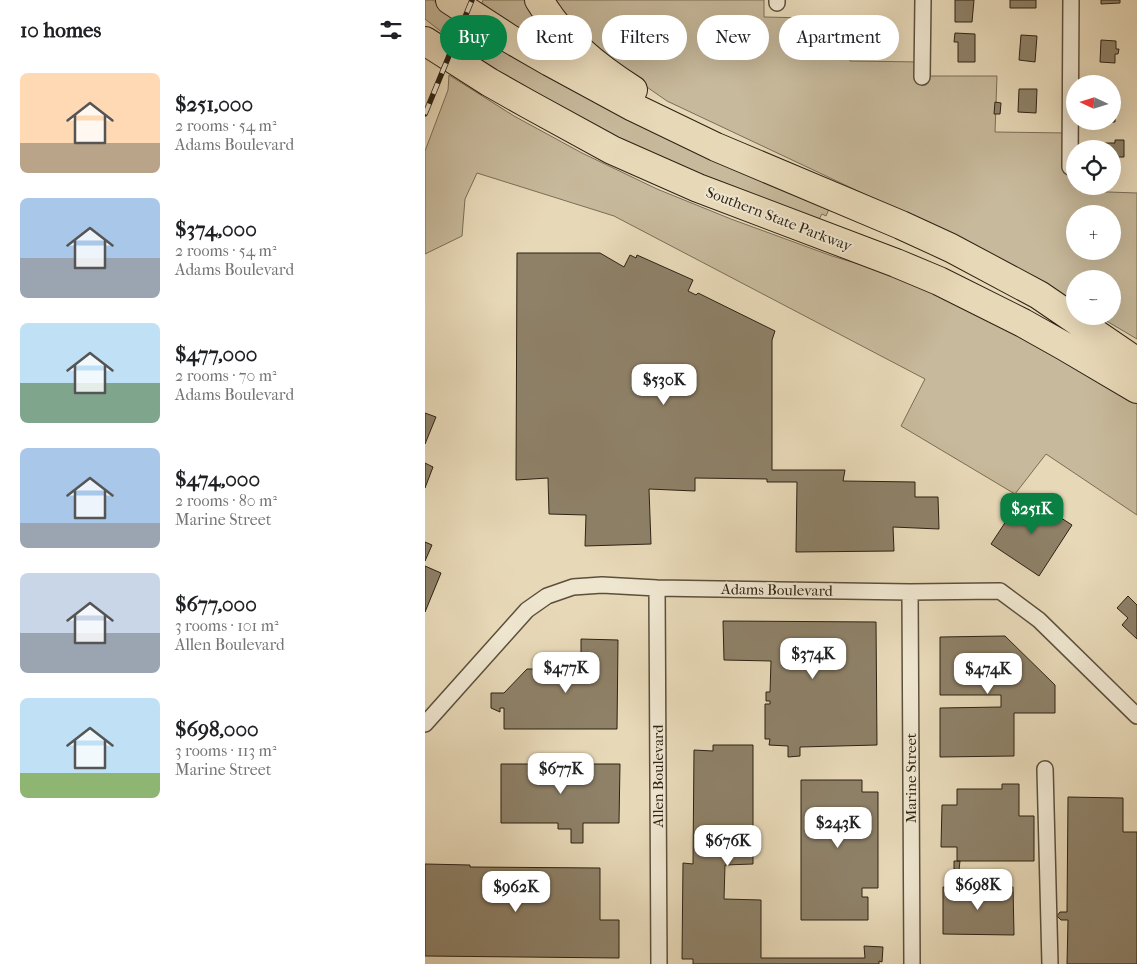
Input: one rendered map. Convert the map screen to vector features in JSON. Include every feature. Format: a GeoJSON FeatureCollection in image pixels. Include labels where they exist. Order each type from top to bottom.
{"type":"FeatureCollection","features":[{"type":"Feature","properties":{"kind":"highway"},"geometry":{"type":"LineString","coordinates":[[450,0],[510,39],[591,86],[633,107],[717,148],[951,248],[1039,295],[1137,362]]}},
{"type":"Feature","properties":{"kind":"highway"},"geometry":{"type":"LineString","coordinates":[[539,0],[563,34],[590,60],[609,75],[717,148]]}},
{"type":"Feature","properties":{"kind":"highway","name":"Southern State Parkway"},"geometry":{"type":"LineString","coordinates":[[432,49],[612,150],[698,188],[895,263],[939,282],[998,310],[1137,389]]}},
{"type":"Feature","properties":{"kind":"street"},"geometry":{"type":"LineString","coordinates":[[922,78],[923,0]]}},
{"type":"Feature","properties":{"kind":"street"},"geometry":{"type":"LineString","coordinates":[[1070,140],[1071,0]]}},
{"type":"Feature","properties":{"kind":"street","name":"Adams Boulevard"},"geometry":{"type":"LineString","coordinates":[[425,724],[527,610],[547,596],[573,587],[602,585],[657,588],[910,592],[1001,591],[1039,620],[1137,716]]}},
{"type":"Feature","properties":{"kind":"street","name":"Allen Boulevard"},"geometry":{"type":"LineString","coordinates":[[657,588],[659,964]]}},
{"type":"Feature","properties":{"kind":"street","name":"Marine Street"},"geometry":{"type":"LineString","coordinates":[[910,592],[912,964]]}},
{"type":"Feature","properties":{"kind":"street"},"geometry":{"type":"LineString","coordinates":[[1045,769],[1050,964]]}},
{"type":"Feature","properties":{"kind":"shaded area"},"geometry":{"type":"Polygon","coordinates":[[[425,0],[433,0],[454,15],[440,15],[440,31],[425,19],[425,0]]]}},
{"type":"Feature","properties":{"kind":"shaded area"},"geometry":{"type":"Polygon","coordinates":[[[483,0],[535,0],[546,15],[517,15],[517,27],[507,21],[507,15],[499,15],[482,3],[483,0]]]}},
{"type":"Feature","properties":{"kind":"shaded area"},"geometry":{"type":"Polygon","coordinates":[[[551,0],[764,0],[764,15],[697,15],[697,60],[769,60],[769,17],[779,17],[779,60],[922,62],[922,76],[997,76],[995,132],[1067,133],[1069,140],[1066,140],[1066,195],[1121,195],[1121,192],[1137,193],[1137,339],[1113,325],[1121,325],[1121,270],[1066,270],[1066,298],[966,242],[667,101],[608,60],[687,60],[687,15],[602,15],[602,55],[592,47],[592,15],[564,15],[551,0]]]}},
{"type":"Feature","properties":{"kind":"shaded area"},"geometry":{"type":"Polygon","coordinates":[[[507,54],[510,56],[515,54],[517,55],[517,60],[527,60],[829,209],[826,216],[822,214],[818,221],[685,170],[600,130],[479,60],[507,60],[507,54]]]}},
{"type":"Feature","properties":{"kind":"shaded area"},"geometry":{"type":"Polygon","coordinates":[[[449,75],[514,116],[582,153],[657,189],[731,219],[832,256],[915,281],[1049,346],[1137,401],[1137,515],[1046,454],[1015,494],[901,426],[925,379],[614,216],[477,173],[465,199],[462,236],[425,254],[425,151],[448,90],[449,75]]]}},
{"type":"Feature","properties":{"kind":"building"},"geometry":{"type":"Polygon","coordinates":[[[955,0],[974,0],[972,22],[955,22],[955,0]]]}},
{"type":"Feature","properties":{"kind":"building"},"geometry":{"type":"Polygon","coordinates":[[[1010,0],[1036,0],[1036,8],[1010,8],[1010,0]]]}},
{"type":"Feature","properties":{"kind":"building"},"geometry":{"type":"Polygon","coordinates":[[[1101,0],[1120,0],[1120,3],[1101,4],[1101,0]]]}},
{"type":"Feature","properties":{"kind":"building"},"geometry":{"type":"Polygon","coordinates":[[[955,33],[975,34],[975,62],[958,62],[958,42],[954,42],[955,33]]]}},
{"type":"Feature","properties":{"kind":"building"},"geometry":{"type":"Polygon","coordinates":[[[1021,35],[1037,36],[1035,62],[1019,60],[1021,35]]]}},
{"type":"Feature","properties":{"kind":"building"},"geometry":{"type":"Polygon","coordinates":[[[1101,40],[1116,41],[1116,49],[1119,49],[1118,54],[1115,54],[1115,63],[1100,62],[1101,40]]]}},
{"type":"Feature","properties":{"kind":"building"},"geometry":{"type":"Polygon","coordinates":[[[1019,89],[1037,89],[1036,113],[1018,112],[1019,89]]]}},
{"type":"Feature","properties":{"kind":"building"},"geometry":{"type":"Polygon","coordinates":[[[995,102],[1001,103],[1000,114],[994,114],[995,102]]]}},
{"type":"Feature","properties":{"kind":"building"},"geometry":{"type":"Polygon","coordinates":[[[1121,140],[1124,140],[1124,157],[1121,157],[1121,140]]]}},
{"type":"Feature","properties":{"kind":"building"},"geometry":{"type":"Polygon","coordinates":[[[517,253],[600,253],[624,267],[630,255],[636,258],[637,255],[693,280],[688,291],[696,295],[698,293],[775,331],[772,340],[772,470],[845,470],[843,481],[915,482],[915,497],[938,497],[939,529],[893,527],[894,551],[796,552],[797,482],[767,482],[767,479],[695,478],[695,491],[649,489],[651,544],[585,546],[586,515],[549,514],[548,478],[516,480],[517,253]]]}},
{"type":"Feature","properties":{"kind":"building"},"geometry":{"type":"Polygon","coordinates":[[[425,413],[436,417],[425,444],[425,413]]]}},
{"type":"Feature","properties":{"kind":"building"},"geometry":{"type":"Polygon","coordinates":[[[425,463],[433,467],[425,488],[425,463]]]}},
{"type":"Feature","properties":{"kind":"building"},"geometry":{"type":"Polygon","coordinates":[[[1024,494],[1072,525],[1039,576],[991,544],[1024,494]]]}},
{"type":"Feature","properties":{"kind":"building"},"geometry":{"type":"Polygon","coordinates":[[[425,542],[432,545],[425,561],[425,542]]]}},
{"type":"Feature","properties":{"kind":"building"},"geometry":{"type":"Polygon","coordinates":[[[425,566],[441,573],[425,612],[425,566]]]}},
{"type":"Feature","properties":{"kind":"building"},"geometry":{"type":"Polygon","coordinates":[[[1128,596],[1137,605],[1137,639],[1122,625],[1128,618],[1117,608],[1128,596]]]}},
{"type":"Feature","properties":{"kind":"building"},"geometry":{"type":"Polygon","coordinates":[[[723,621],[876,622],[877,745],[800,747],[800,756],[788,757],[788,746],[769,745],[770,739],[765,739],[765,704],[770,704],[770,701],[766,701],[766,692],[770,692],[771,661],[724,660],[723,621]]]}},
{"type":"Feature","properties":{"kind":"building"},"geometry":{"type":"Polygon","coordinates":[[[1005,636],[1055,685],[1055,713],[1014,713],[1014,756],[940,757],[940,708],[1001,707],[1001,695],[940,695],[940,637],[1005,636]]]}},
{"type":"Feature","properties":{"kind":"building"},"geometry":{"type":"Polygon","coordinates":[[[581,639],[618,640],[617,729],[504,729],[504,708],[500,708],[500,712],[491,708],[491,693],[504,693],[527,669],[581,669],[581,639]]]}},
{"type":"Feature","properties":{"kind":"building"},"geometry":{"type":"Polygon","coordinates":[[[713,745],[753,745],[753,864],[725,865],[724,899],[761,900],[761,958],[865,958],[864,946],[883,947],[882,962],[879,961],[879,964],[693,964],[693,959],[682,959],[683,863],[693,864],[694,750],[713,751],[713,745]]]}},
{"type":"Feature","properties":{"kind":"building"},"geometry":{"type":"Polygon","coordinates":[[[501,764],[620,764],[619,823],[583,823],[583,843],[571,843],[571,829],[558,829],[558,823],[501,823],[501,764]]]}},
{"type":"Feature","properties":{"kind":"building"},"geometry":{"type":"Polygon","coordinates":[[[801,780],[862,780],[862,792],[878,792],[878,888],[862,888],[862,897],[868,897],[868,920],[801,920],[801,780]]]}},
{"type":"Feature","properties":{"kind":"building"},"geometry":{"type":"Polygon","coordinates":[[[1002,784],[1019,784],[1019,816],[1034,816],[1034,861],[957,861],[957,847],[941,847],[942,805],[957,805],[957,789],[1002,789],[1002,784]]]}},
{"type":"Feature","properties":{"kind":"building"},"geometry":{"type":"Polygon","coordinates":[[[1068,797],[1123,798],[1123,832],[1137,832],[1137,964],[1067,964],[1068,920],[1061,920],[1057,916],[1060,912],[1067,912],[1068,797]]]}},
{"type":"Feature","properties":{"kind":"building"},"geometry":{"type":"Polygon","coordinates":[[[954,861],[960,861],[959,870],[954,869],[954,861]]]}},
{"type":"Feature","properties":{"kind":"building"},"geometry":{"type":"Polygon","coordinates":[[[425,864],[470,865],[470,867],[600,868],[600,920],[619,920],[619,958],[425,956],[425,864]]]}},
{"type":"Feature","properties":{"kind":"building"},"geometry":{"type":"Polygon","coordinates":[[[943,887],[1013,887],[1014,935],[943,934],[943,887]]]}},
{"type":"Feature","properties":{"kind":"railway"},"geometry":{"type":"LineString","coordinates":[[425,114],[472,0]]}}]}
